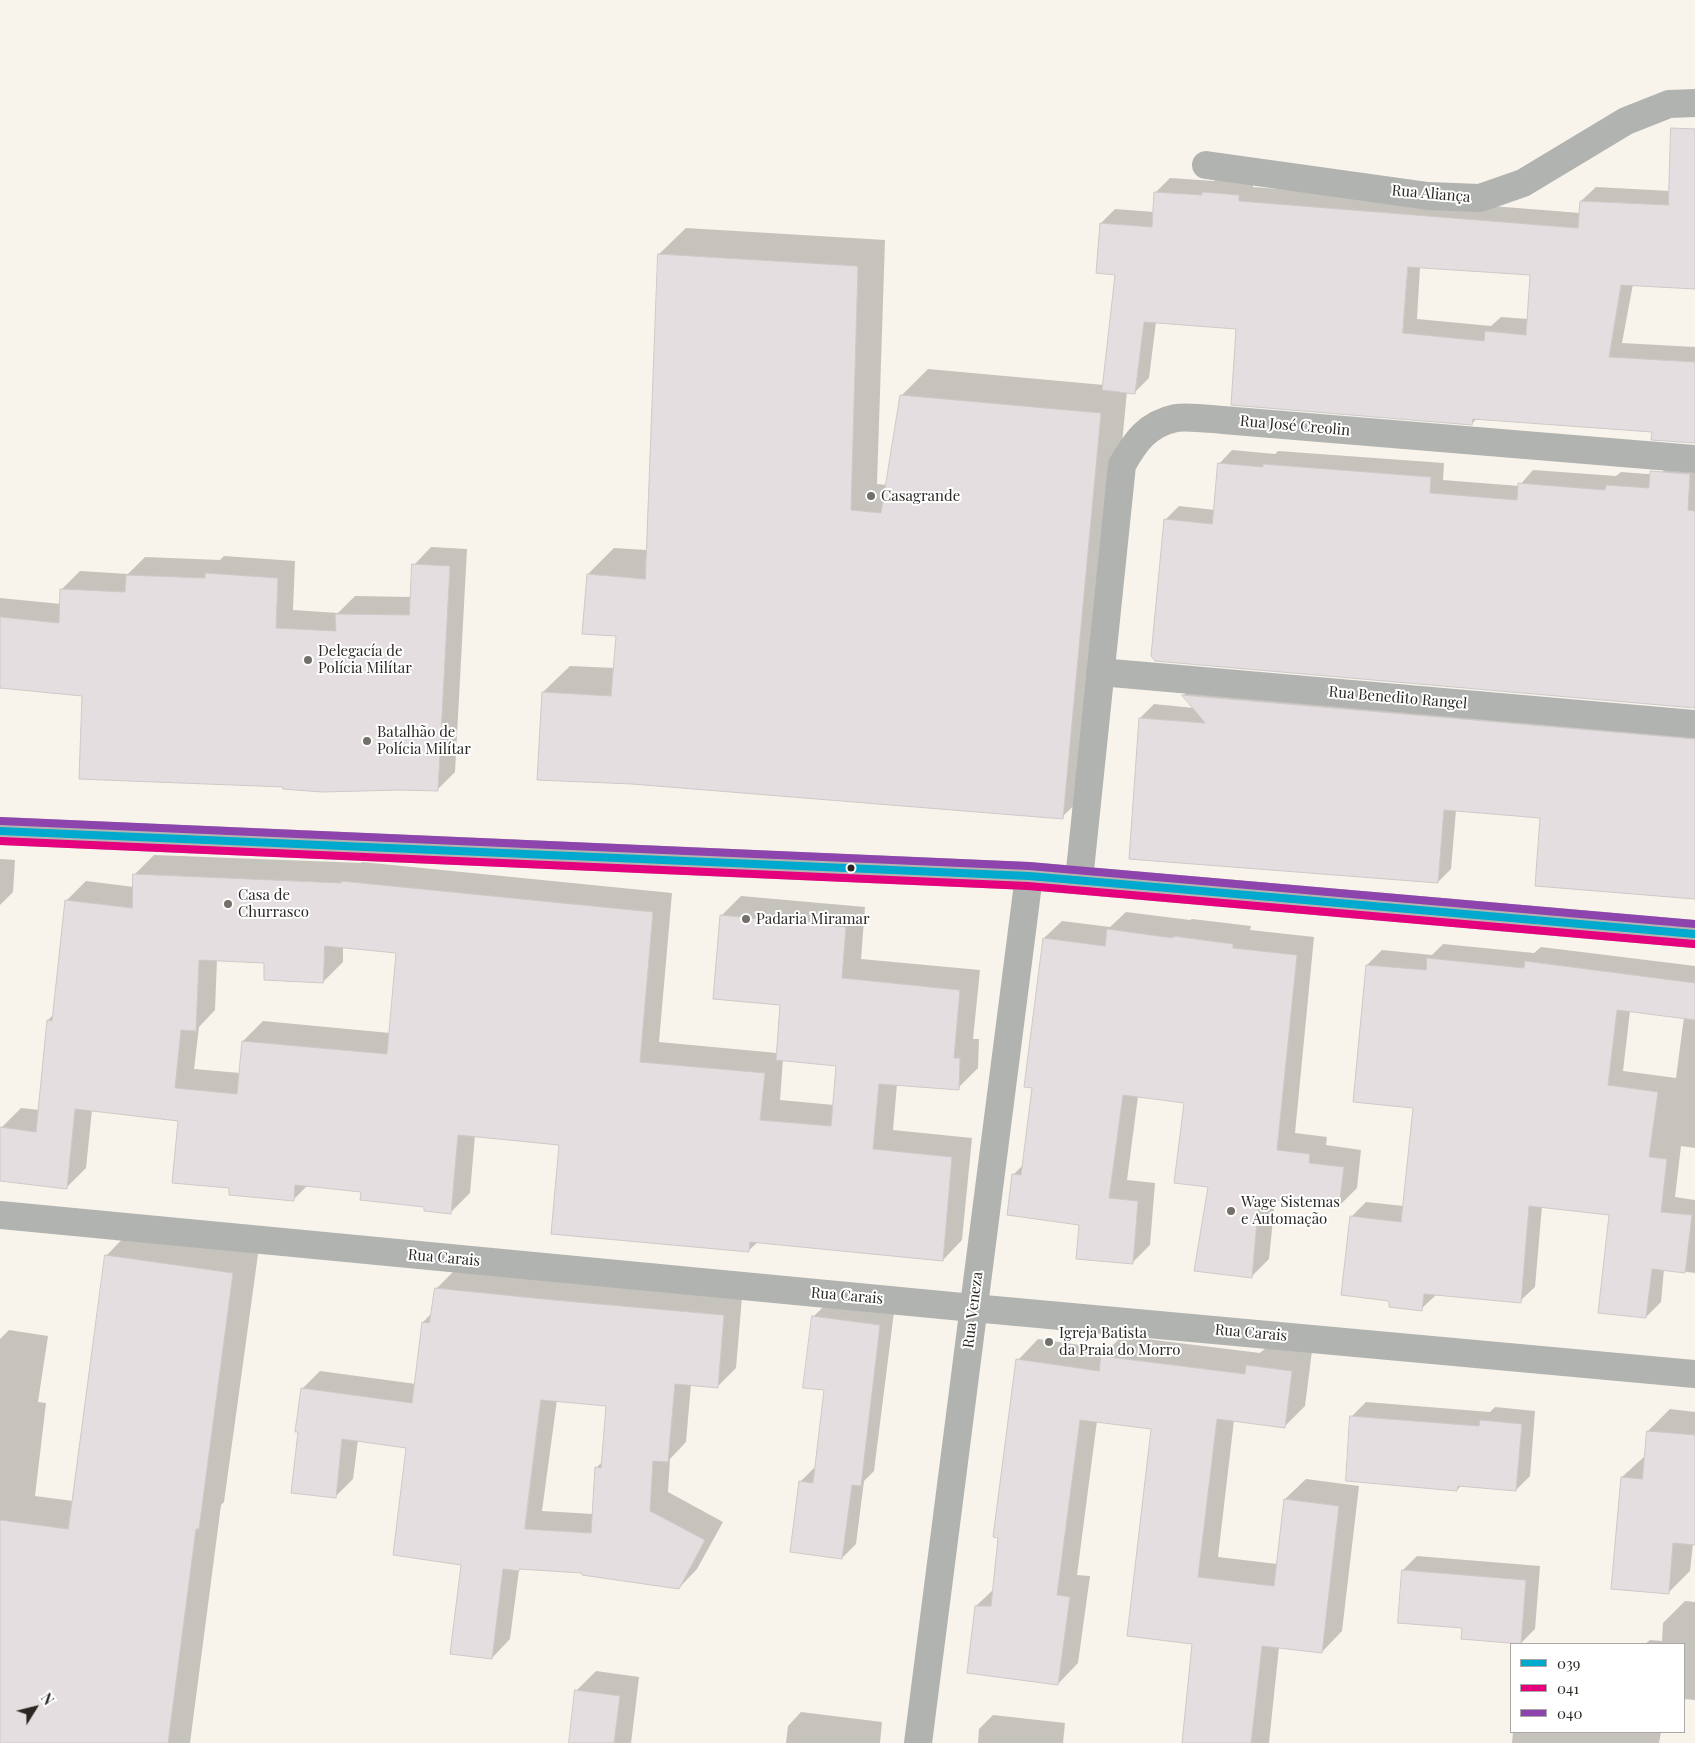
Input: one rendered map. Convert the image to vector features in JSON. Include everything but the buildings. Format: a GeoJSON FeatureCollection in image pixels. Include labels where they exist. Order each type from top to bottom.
{"type":"FeatureCollection","features":[{"type":"Feature","properties":{"kind":"main road"},"geometry":{"type":"LineString","coordinates":[[0,831],[1028,876],[1695,934]]}},
{"type":"Feature","properties":{"kind":"street","name":"Rua Aliança"},"geometry":{"type":"LineString","coordinates":[[1206,165],[1428,196],[1480,198],[1523,183],[1626,122],[1669,104],[1695,103]]}},
{"type":"Feature","properties":{"kind":"street","name":"Rua José Creolin"},"geometry":{"type":"LineString","coordinates":[[1079,880],[1122,465],[1134,443],[1151,428],[1176,418],[1223,420],[1695,458]]}},
{"type":"Feature","properties":{"kind":"street","name":"Rua Benedito Rangel"},"geometry":{"type":"LineString","coordinates":[[1100,672],[1695,724]]}},
{"type":"Feature","properties":{"kind":"street","name":"Rua Veneza"},"geometry":{"type":"LineString","coordinates":[[918,1743],[1028,876]]}},
{"type":"Feature","properties":{"kind":"street","name":"Rua Carais"},"geometry":{"type":"LineString","coordinates":[[0,1215],[973,1308],[1695,1374]]}},
{"type":"Feature","properties":{"kind":"transit line","name":"040"},"geometry":{"type":"LineString","coordinates":[[0,821],[1029,866],[1695,924]]}},
{"type":"Feature","properties":{"kind":"transit line","name":"039"},"geometry":{"type":"LineString","coordinates":[[0,831],[1029,876],[1695,934]]}},
{"type":"Feature","properties":{"kind":"transit line","name":"041"},"geometry":{"type":"LineString","coordinates":[[0,841],[1028,886],[1694,944]]}},
{"type":"Feature","properties":{"kind":"place","name":"Casagrande"},"geometry":{"type":"Point","coordinates":[871,496]}},
{"type":"Feature","properties":{"kind":"place","name":"Delegacía de Polícia Milítar"},"geometry":{"type":"Point","coordinates":[308,660]}},
{"type":"Feature","properties":{"kind":"place","name":"Batalhão de Polícia Milítar"},"geometry":{"type":"Point","coordinates":[367,741]}},
{"type":"Feature","properties":{"kind":"place","name":"Casa de Churrasco"},"geometry":{"type":"Point","coordinates":[228,904]}},
{"type":"Feature","properties":{"kind":"place","name":"Padaria Miramar"},"geometry":{"type":"Point","coordinates":[746,919]}},
{"type":"Feature","properties":{"kind":"place","name":"Wage Sistemas e Automação"},"geometry":{"type":"Point","coordinates":[1231,1211]}},
{"type":"Feature","properties":{"kind":"place","name":"Igreja Batista da Praia do Morro"},"geometry":{"type":"Point","coordinates":[1049,1342]}}]}
